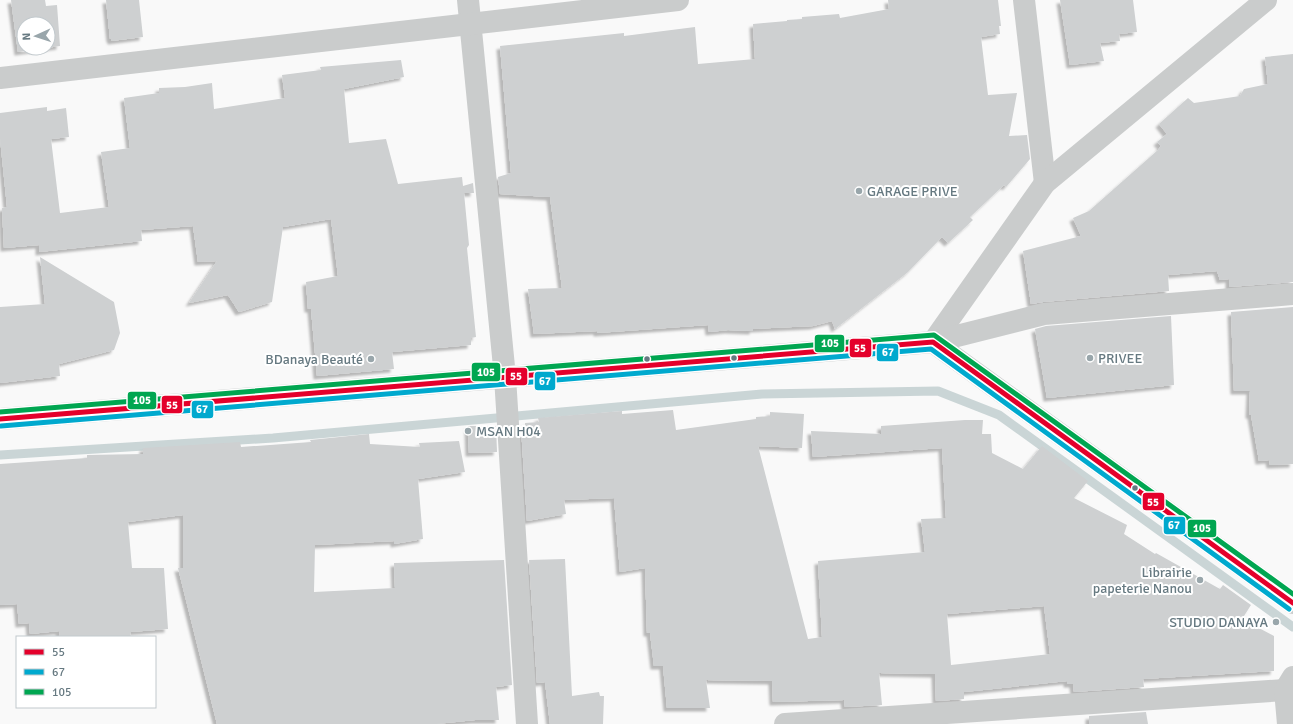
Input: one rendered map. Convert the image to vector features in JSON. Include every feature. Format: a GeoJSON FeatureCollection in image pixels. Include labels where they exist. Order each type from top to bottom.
{"type":"FeatureCollection","features":[{"type":"Feature","properties":{"kind":"street"},"geometry":{"type":"LineString","coordinates":[[468,0],[505,377],[527,724]]}},
{"type":"Feature","properties":{"kind":"street"},"geometry":{"type":"LineString","coordinates":[[0,78],[678,0]]}},
{"type":"Feature","properties":{"kind":"street"},"geometry":{"type":"LineString","coordinates":[[1024,0],[1045,183]]}},
{"type":"Feature","properties":{"kind":"street"},"geometry":{"type":"LineString","coordinates":[[933,342],[1045,183],[1266,0]]}},
{"type":"Feature","properties":{"kind":"street"},"geometry":{"type":"LineString","coordinates":[[0,418],[933,342],[1044,314],[1293,294]]}},
{"type":"Feature","properties":{"kind":"street"},"geometry":{"type":"LineString","coordinates":[[933,342],[1293,603]]}},
{"type":"Feature","properties":{"kind":"street"},"geometry":{"type":"LineString","coordinates":[[785,724],[850,722],[1289,683],[1288,724]]}},
{"type":"Feature","properties":{"kind":"building"},"geometry":{"type":"Polygon","coordinates":[[[11,0],[45,0],[46,6],[57,5],[60,46],[56,47],[56,16],[16,16],[16,37],[11,0]]]}},
{"type":"Feature","properties":{"kind":"building"},"geometry":{"type":"Polygon","coordinates":[[[106,0],[139,0],[143,37],[111,41],[106,0]]]}},
{"type":"Feature","properties":{"kind":"building"},"geometry":{"type":"Polygon","coordinates":[[[888,0],[998,0],[1001,26],[999,26],[1000,34],[981,37],[988,95],[1017,93],[1009,136],[1027,135],[1030,159],[1006,187],[1004,185],[970,217],[973,220],[948,243],[942,237],[908,272],[835,329],[832,321],[813,326],[753,329],[753,331],[728,330],[709,332],[708,325],[597,333],[597,331],[534,334],[528,289],[562,288],[550,197],[500,194],[498,177],[511,173],[500,46],[624,33],[624,36],[695,27],[698,64],[755,59],[753,24],[802,19],[802,17],[839,14],[840,18],[889,9],[888,0]]]}},
{"type":"Feature","properties":{"kind":"building"},"geometry":{"type":"Polygon","coordinates":[[[1060,0],[1133,0],[1137,32],[1119,34],[1120,41],[1100,43],[1104,61],[1070,65],[1060,0]]]}},
{"type":"Feature","properties":{"kind":"building"},"geometry":{"type":"Polygon","coordinates":[[[1293,54],[1293,282],[1229,287],[1229,279],[1220,280],[1217,271],[1168,275],[1169,291],[1031,304],[1023,251],[1081,236],[1073,218],[1089,211],[1158,150],[1161,146],[1157,142],[1167,134],[1159,124],[1188,98],[1194,103],[1240,96],[1244,89],[1268,84],[1265,57],[1293,54]]]}},
{"type":"Feature","properties":{"kind":"building"},"geometry":{"type":"Polygon","coordinates":[[[401,60],[404,77],[344,89],[349,143],[386,139],[398,184],[462,177],[463,186],[473,183],[474,193],[464,193],[469,245],[467,248],[476,337],[471,338],[471,345],[392,352],[394,369],[317,376],[311,309],[308,309],[306,282],[338,276],[331,219],[283,227],[272,302],[239,312],[228,295],[189,303],[217,261],[198,262],[193,226],[141,230],[142,241],[39,252],[39,245],[4,248],[2,208],[7,207],[0,138],[0,113],[47,107],[47,111],[66,108],[69,137],[51,139],[60,213],[109,207],[101,152],[130,148],[124,98],[159,93],[159,88],[185,87],[212,83],[214,109],[285,98],[282,75],[321,70],[320,67],[401,60]]]}},
{"type":"Feature","properties":{"kind":"building"},"geometry":{"type":"Polygon","coordinates":[[[40,257],[114,302],[120,333],[114,350],[59,364],[60,376],[0,383],[0,307],[45,304],[40,257]]]}},
{"type":"Feature","properties":{"kind":"building"},"geometry":{"type":"Polygon","coordinates":[[[1293,307],[1293,464],[1270,465],[1269,460],[1259,461],[1251,415],[1249,415],[1250,391],[1234,391],[1231,312],[1293,307]]]}},
{"type":"Feature","properties":{"kind":"building","name":"PRIVEE"},"geometry":{"type":"Polygon","coordinates":[[[1171,316],[1174,385],[1047,398],[1035,329],[1046,326],[1171,316]]]}},
{"type":"Feature","properties":{"kind":"building"},"geometry":{"type":"Polygon","coordinates":[[[673,410],[676,430],[756,419],[756,417],[770,416],[770,412],[804,414],[802,448],[758,446],[808,639],[822,637],[818,561],[925,552],[921,519],[946,518],[942,448],[813,457],[811,431],[881,434],[881,426],[983,420],[982,434],[991,434],[992,453],[1023,469],[1042,446],[1088,481],[1074,498],[1127,525],[1124,534],[1155,554],[1156,553],[1220,589],[1223,585],[1251,605],[1242,619],[1274,636],[1274,671],[1143,679],[1144,687],[1074,692],[1073,684],[1067,684],[1067,681],[964,692],[964,699],[936,701],[935,674],[879,673],[882,705],[845,707],[844,700],[773,702],[772,681],[706,680],[710,708],[667,708],[663,666],[654,666],[650,633],[647,633],[645,568],[620,572],[614,498],[564,500],[566,514],[527,521],[521,427],[525,427],[525,423],[539,422],[538,418],[622,411],[622,414],[673,410]],[[1044,606],[947,614],[951,665],[1050,654],[1044,606]]]}},
{"type":"Feature","properties":{"kind":"building"},"geometry":{"type":"Polygon","coordinates":[[[468,426],[496,426],[497,452],[469,453],[468,426]]]}},
{"type":"Feature","properties":{"kind":"building"},"geometry":{"type":"Polygon","coordinates":[[[369,434],[370,444],[420,447],[419,443],[459,441],[465,472],[418,479],[423,539],[394,544],[394,541],[315,545],[314,592],[395,588],[394,563],[504,560],[512,685],[496,687],[499,720],[475,720],[436,724],[217,724],[178,568],[183,568],[183,515],[128,522],[132,568],[164,568],[168,629],[130,632],[131,636],[60,636],[59,631],[30,634],[29,623],[19,624],[17,604],[0,605],[0,464],[87,458],[87,455],[143,454],[143,448],[240,442],[241,447],[311,442],[310,440],[369,434]]]}},
{"type":"Feature","properties":{"kind":"building"},"geometry":{"type":"Polygon","coordinates":[[[565,559],[572,696],[599,692],[600,696],[604,696],[603,724],[550,724],[545,682],[537,683],[529,560],[565,559]]]}},
{"type":"Feature","properties":{"kind":"building"},"geometry":{"type":"Polygon","coordinates":[[[1146,712],[1148,724],[1089,724],[1089,716],[1146,712]]]}},
{"type":"Feature","properties":{"kind":"waterway"},"geometry":{"type":"LineString","coordinates":[[0,455],[273,438],[762,394],[938,391],[999,415],[1293,627]]}},
{"type":"Feature","properties":{"kind":"transit line","name":"105"},"geometry":{"type":"LineString","coordinates":[[0,412],[934,335],[1293,594]]}},
{"type":"Feature","properties":{"kind":"transit line","name":"55"},"geometry":{"type":"LineString","coordinates":[[0,419],[933,342],[1293,603]]}},
{"type":"Feature","properties":{"kind":"transit line","name":"67"},"geometry":{"type":"LineString","coordinates":[[1,426],[931,349],[1289,609]]}},
{"type":"Feature","properties":{"kind":"place","name":"GARAGE PRIVE"},"geometry":{"type":"Point","coordinates":[859,191]}},
{"type":"Feature","properties":{"kind":"place","name":"PRIVEE"},"geometry":{"type":"Point","coordinates":[1090,358]}},
{"type":"Feature","properties":{"kind":"place","name":"BDanaya Beauté"},"geometry":{"type":"Point","coordinates":[371,359]}},
{"type":"Feature","properties":{"kind":"place","name":"MSAN H04"},"geometry":{"type":"Point","coordinates":[468,431]}},
{"type":"Feature","properties":{"kind":"place","name":"Librairie papeterie Nanou"},"geometry":{"type":"Point","coordinates":[1200,580]}},
{"type":"Feature","properties":{"kind":"place","name":"STUDIO DANAYA"},"geometry":{"type":"Point","coordinates":[1276,622]}}]}
